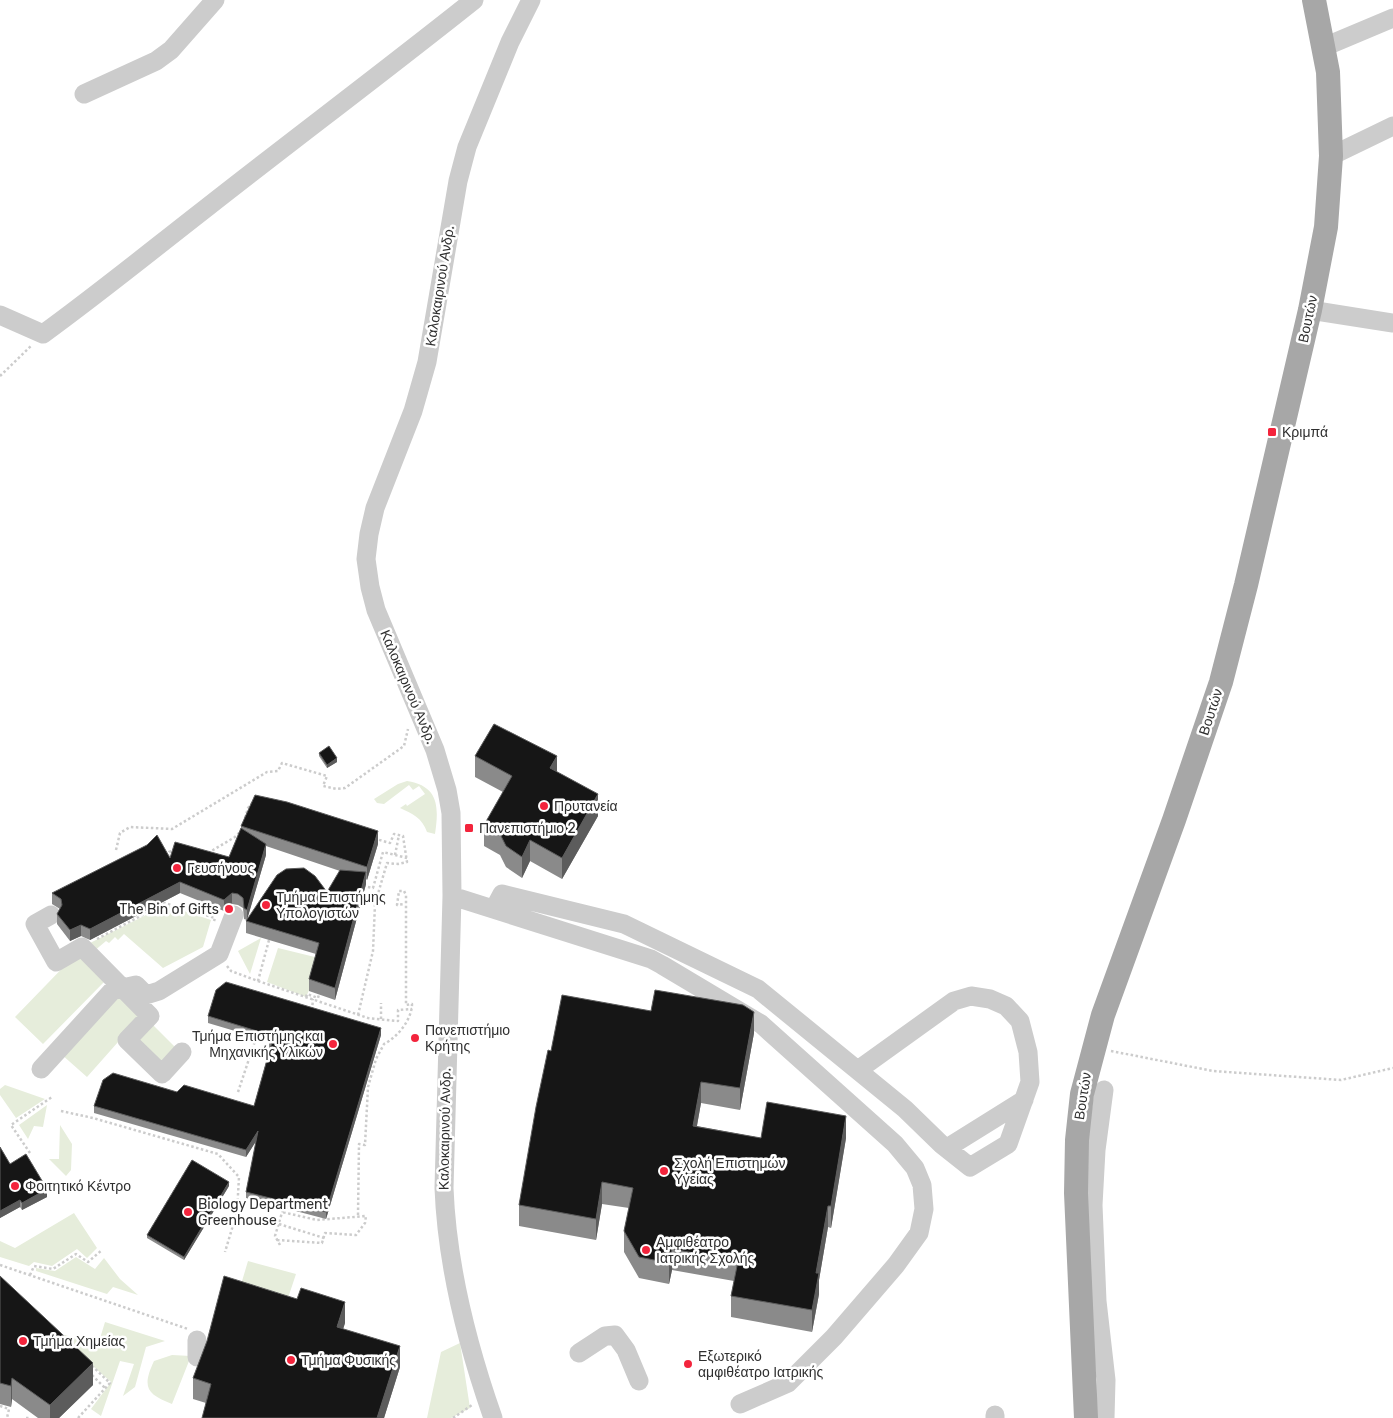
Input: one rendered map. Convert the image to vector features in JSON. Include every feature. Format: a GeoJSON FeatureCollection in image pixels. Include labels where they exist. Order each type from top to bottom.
{"type":"FeatureCollection","features":[{"type":"Feature","properties":{"kind":"main road","name":"Βουτών"},"geometry":{"type":"LineString","coordinates":[[1086,1418],[1076,1175],[1080,1106],[1093,1048],[1184,794],[1221,682],[1246,585],[1310,310],[1326,227],[1331,156],[1330,93],[1324,47],[1314,0]]}},
{"type":"Feature","properties":{"kind":"street"},"geometry":{"type":"LineString","coordinates":[[84,94],[156,60],[171,50],[215,0]]}},
{"type":"Feature","properties":{"kind":"street"},"geometry":{"type":"LineString","coordinates":[[0,315],[43,334],[112,284],[204,209],[363,88],[474,0]]}},
{"type":"Feature","properties":{"kind":"street","name":"Καλοκαιρινού Ανδρ."},"geometry":{"type":"LineString","coordinates":[[485,1396],[450,1262],[445,1226],[444,1169],[452,896],[451,813],[447,790],[435,750],[376,610],[366,559],[375,508],[413,411],[427,362],[458,181],[467,147],[510,42],[530,0]]}},
{"type":"Feature","properties":{"kind":"street"},"geometry":{"type":"LineString","coordinates":[[1324,47],[1393,18]]}},
{"type":"Feature","properties":{"kind":"street"},"geometry":{"type":"LineString","coordinates":[[1331,156],[1393,126]]}},
{"type":"Feature","properties":{"kind":"street"},"geometry":{"type":"LineString","coordinates":[[1310,310],[1393,323]]}},
{"type":"Feature","properties":{"kind":"street"},"geometry":{"type":"LineString","coordinates":[[494,909],[502,894],[624,924],[758,989],[905,1109],[946,1148],[970,1167],[1008,1144],[1030,1082],[1028,1052],[1023,1029],[1015,1013],[1006,1006],[990,999],[971,996],[954,1001],[858,1070]]}},
{"type":"Feature","properties":{"kind":"street"},"geometry":{"type":"LineString","coordinates":[[452,896],[651,959],[761,1024],[895,1144],[915,1168],[922,1185],[924,1209],[919,1234],[896,1265],[834,1338],[788,1383],[740,1404]]}},
{"type":"Feature","properties":{"kind":"street"},"geometry":{"type":"LineString","coordinates":[[51,915],[36,924],[56,962],[82,947],[150,1016],[127,1040],[162,1074],[182,1052]]}},
{"type":"Feature","properties":{"kind":"street"},"geometry":{"type":"LineString","coordinates":[[41,1069],[113,990],[136,985],[146,996],[159,991],[219,954],[234,915]]}},
{"type":"Feature","properties":{"kind":"street"},"geometry":{"type":"LineString","coordinates":[[651,959],[659,940]]}},
{"type":"Feature","properties":{"kind":"street"},"geometry":{"type":"LineString","coordinates":[[1104,1090],[1096,1150],[1093,1204],[1098,1308],[1106,1380],[1105,1418]]}},
{"type":"Feature","properties":{"kind":"street"},"geometry":{"type":"LineString","coordinates":[[946,1148],[1024,1100]]}},
{"type":"Feature","properties":{"kind":"street"},"geometry":{"type":"LineString","coordinates":[[580,1353],[605,1336],[615,1335],[626,1350],[639,1381]]}},
{"type":"Feature","properties":{"kind":"street"},"geometry":{"type":"LineString","coordinates":[[484,1418],[485,1396]]}},
{"type":"Feature","properties":{"kind":"street"},"geometry":{"type":"LineString","coordinates":[[485,1396],[493,1418]]}},
{"type":"Feature","properties":{"kind":"path"},"geometry":{"type":"LineString","coordinates":[[0,376],[43,334]]}},
{"type":"Feature","properties":{"kind":"path"},"geometry":{"type":"LineString","coordinates":[[116,850],[120,833],[130,827],[172,829],[267,772],[278,771],[282,763],[326,776],[323,786],[337,789],[345,788],[404,746],[408,737],[408,722],[420,714]]}},
{"type":"Feature","properties":{"kind":"path"},"geometry":{"type":"LineString","coordinates":[[200,858],[235,837],[240,831],[252,802],[258,802]]}},
{"type":"Feature","properties":{"kind":"path"},"geometry":{"type":"LineString","coordinates":[[358,1014],[372,951],[375,904],[387,863],[398,864],[406,862],[407,858],[403,836],[394,834],[390,843],[371,837]]}},
{"type":"Feature","properties":{"kind":"path"},"geometry":{"type":"LineString","coordinates":[[395,855],[399,835]]}},
{"type":"Feature","properties":{"kind":"path"},"geometry":{"type":"LineString","coordinates":[[167,861],[169,852],[174,849],[183,852]]}},
{"type":"Feature","properties":{"kind":"path"},"geometry":{"type":"LineString","coordinates":[[163,851],[168,857]]}},
{"type":"Feature","properties":{"kind":"path"},"geometry":{"type":"LineString","coordinates":[[356,884],[373,888],[383,852],[407,858]]}},
{"type":"Feature","properties":{"kind":"path"},"geometry":{"type":"LineString","coordinates":[[358,1215],[359,1144],[366,1145],[368,1087],[376,1059],[384,1044],[392,1040],[402,1028],[412,1009],[412,1004],[406,1004],[406,895],[404,891],[399,891],[397,905],[405,904]]}},
{"type":"Feature","properties":{"kind":"path"},"geometry":{"type":"LineString","coordinates":[[82,947],[165,903],[214,918]]}},
{"type":"Feature","properties":{"kind":"path"},"geometry":{"type":"LineString","coordinates":[[258,981],[269,940]]}},
{"type":"Feature","properties":{"kind":"path"},"geometry":{"type":"LineString","coordinates":[[219,954],[231,971],[358,1014],[381,1020],[398,1021],[398,1010],[412,1009]]}},
{"type":"Feature","properties":{"kind":"path"},"geometry":{"type":"LineString","coordinates":[[306,997],[307,994],[318,998],[321,995],[320,1002]]}},
{"type":"Feature","properties":{"kind":"path"},"geometry":{"type":"LineString","coordinates":[[311,1014],[313,999]]}},
{"type":"Feature","properties":{"kind":"path"},"geometry":{"type":"LineString","coordinates":[[381,1003],[381,1020]]}},
{"type":"Feature","properties":{"kind":"path"},"geometry":{"type":"LineString","coordinates":[[238,1092],[259,1027]]}},
{"type":"Feature","properties":{"kind":"path"},"geometry":{"type":"LineString","coordinates":[[1093,1048],[1213,1071],[1341,1080],[1393,1068]]}},
{"type":"Feature","properties":{"kind":"path"},"geometry":{"type":"LineString","coordinates":[[369,1056],[376,1059]]}},
{"type":"Feature","properties":{"kind":"path"},"geometry":{"type":"LineString","coordinates":[[30,1153],[11,1125],[52,1097]]}},
{"type":"Feature","properties":{"kind":"path"},"geometry":{"type":"LineString","coordinates":[[61,1111],[93,1118],[218,1154],[239,1177],[237,1212],[225,1252]]}},
{"type":"Feature","properties":{"kind":"path"},"geometry":{"type":"LineString","coordinates":[[280,1245],[275,1236],[285,1205]]}},
{"type":"Feature","properties":{"kind":"path"},"geometry":{"type":"LineString","coordinates":[[277,1240],[322,1243],[326,1233],[356,1235],[365,1223],[366,1216],[358,1215],[317,1220],[282,1212]]}},
{"type":"Feature","properties":{"kind":"path"},"geometry":{"type":"LineString","coordinates":[[279,1224],[324,1238]]}},
{"type":"Feature","properties":{"kind":"path"},"geometry":{"type":"LineString","coordinates":[[30,1275],[34,1266],[52,1268],[76,1254],[88,1262],[102,1250]]}},
{"type":"Feature","properties":{"kind":"path"},"geometry":{"type":"LineString","coordinates":[[0,1265],[30,1275],[196,1342]]}},
{"type":"Feature","properties":{"kind":"path"},"geometry":{"type":"LineString","coordinates":[[78,1418],[110,1383],[89,1364]]}},
{"type":"Feature","properties":{"kind":"path"},"geometry":{"type":"LineString","coordinates":[[85,1369],[106,1388]]}},
{"type":"Feature","properties":{"kind":"path"},"geometry":{"type":"LineString","coordinates":[[453,1418],[485,1396]]}},
{"type":"Feature","properties":{"kind":"path"},"geometry":{"type":"LineString","coordinates":[[0,1406],[9,1409],[7,1418]]}},
{"type":"Feature","properties":{"kind":"green space"},"geometry":{"type":"Polygon","coordinates":[[[407,781],[418,784],[431,793],[437,815],[435,834],[427,832],[416,817],[400,808],[406,804],[407,806],[425,794],[419,786],[413,790],[409,785],[384,804],[377,803],[374,799],[398,784],[407,781]]]}},
{"type":"Feature","properties":{"kind":"green space"},"geometry":{"type":"Polygon","coordinates":[[[166,905],[211,920],[203,947],[163,968],[124,934],[118,940],[115,937],[109,943],[106,941],[93,952],[90,943],[166,905]]]}},
{"type":"Feature","properties":{"kind":"green space"},"geometry":{"type":"Polygon","coordinates":[[[261,938],[250,974],[238,951],[261,938]]]}},
{"type":"Feature","properties":{"kind":"green space"},"geometry":{"type":"Polygon","coordinates":[[[278,948],[323,959],[306,997],[267,982],[278,948]]]}},
{"type":"Feature","properties":{"kind":"green space"},"geometry":{"type":"Polygon","coordinates":[[[78,952],[106,980],[43,1044],[15,1017],[78,952]]]}},
{"type":"Feature","properties":{"kind":"green space"},"geometry":{"type":"Polygon","coordinates":[[[115,991],[142,1015],[87,1077],[61,1054],[115,991]]]}},
{"type":"Feature","properties":{"kind":"green space"},"geometry":{"type":"Polygon","coordinates":[[[149,1021],[179,1051],[164,1067],[133,1037],[149,1021]]]}},
{"type":"Feature","properties":{"kind":"green space"},"geometry":{"type":"Polygon","coordinates":[[[5,1085],[45,1099],[16,1118],[0,1095],[0,1089],[5,1085]]]}},
{"type":"Feature","properties":{"kind":"green space"},"geometry":{"type":"Polygon","coordinates":[[[47,1105],[43,1127],[34,1126],[28,1139],[19,1125],[47,1105]]]}},
{"type":"Feature","properties":{"kind":"green space"},"geometry":{"type":"Polygon","coordinates":[[[60,1125],[72,1144],[71,1170],[66,1176],[49,1159],[59,1159],[60,1125]]]}},
{"type":"Feature","properties":{"kind":"green space"},"geometry":{"type":"Polygon","coordinates":[[[74,1213],[97,1248],[87,1258],[77,1249],[52,1266],[34,1262],[29,1266],[0,1257],[0,1241],[15,1248],[74,1213]]]}},
{"type":"Feature","properties":{"kind":"green space"},"geometry":{"type":"Polygon","coordinates":[[[76,1257],[95,1269],[104,1258],[120,1279],[138,1295],[113,1287],[107,1294],[36,1271],[36,1268],[55,1271],[76,1257]]]}},
{"type":"Feature","properties":{"kind":"green space"},"geometry":{"type":"Polygon","coordinates":[[[248,1261],[296,1274],[283,1313],[237,1298],[248,1261]]]}},
{"type":"Feature","properties":{"kind":"green space"},"geometry":{"type":"Polygon","coordinates":[[[105,1322],[165,1341],[146,1347],[135,1387],[123,1396],[134,1364],[120,1361],[101,1416],[91,1409],[111,1382],[62,1339],[65,1335],[98,1345],[105,1322]]]}},
{"type":"Feature","properties":{"kind":"green space"},"geometry":{"type":"Polygon","coordinates":[[[460,1343],[470,1408],[451,1418],[427,1418],[441,1352],[460,1343]]]}},
{"type":"Feature","properties":{"kind":"green space"},"geometry":{"type":"Polygon","coordinates":[[[172,1355],[191,1356],[172,1404],[152,1393],[149,1388],[148,1377],[154,1361],[172,1355]]]}},
{"type":"Feature","properties":{"kind":"building","name":"Πρυτανεία"},"geometry":{"type":"Polygon","coordinates":[[[494,724],[557,756],[550,768],[598,794],[562,858],[530,840],[522,857],[506,846],[500,834],[484,825],[512,776],[475,756],[494,724]]]}},
{"type":"Feature","properties":{"kind":"building"},"geometry":{"type":"Polygon","coordinates":[[[329,746],[337,758],[327,765],[319,753],[329,746]]]}},
{"type":"Feature","properties":{"kind":"building"},"geometry":{"type":"Polygon","coordinates":[[[255,795],[287,802],[378,831],[367,867],[241,826],[255,795]]]}},
{"type":"Feature","properties":{"kind":"building"},"geometry":{"type":"Polygon","coordinates":[[[241,828],[266,844],[247,910],[244,908],[243,898],[238,894],[232,893],[224,900],[180,882],[90,929],[81,925],[70,930],[57,914],[62,905],[61,899],[52,893],[147,845],[157,835],[170,858],[175,842],[229,857],[241,828]]]}},
{"type":"Feature","properties":{"kind":"building"},"geometry":{"type":"Polygon","coordinates":[[[304,868],[315,876],[327,892],[340,870],[366,872],[335,988],[309,979],[319,943],[246,921],[277,875],[286,869],[304,868]]]}},
{"type":"Feature","properties":{"kind":"building"},"geometry":{"type":"Polygon","coordinates":[[[226,982],[381,1028],[326,1212],[246,1192],[258,1131],[246,1150],[94,1106],[103,1080],[113,1073],[177,1092],[184,1085],[254,1106],[272,1042],[269,1041],[270,1035],[208,1016],[216,990],[226,982]]]}},
{"type":"Feature","properties":{"kind":"building","name":"Σχολή Επιστημών Υγείας"},"geometry":{"type":"Polygon","coordinates":[[[655,990],[743,1005],[754,1012],[740,1088],[701,1082],[693,1126],[761,1138],[767,1102],[846,1116],[831,1206],[828,1206],[816,1273],[819,1273],[812,1310],[731,1296],[738,1261],[672,1249],[669,1263],[639,1257],[624,1231],[633,1188],[602,1182],[596,1219],[519,1205],[536,1107],[548,1050],[551,1051],[562,995],[651,1011],[655,990]]]}},
{"type":"Feature","properties":{"kind":"building","name":"Φοιτητικό Κέντρο"},"geometry":{"type":"Polygon","coordinates":[[[0,1147],[10,1164],[26,1154],[47,1189],[22,1203],[20,1200],[0,1211],[0,1147]]]}},
{"type":"Feature","properties":{"kind":"building","name":"Biology Department Greenhouse"},"geometry":{"type":"Polygon","coordinates":[[[192,1160],[229,1182],[184,1257],[147,1235],[192,1160]]]}},
{"type":"Feature","properties":{"kind":"building","name":"Τμήμα Χημείας"},"geometry":{"type":"Polygon","coordinates":[[[0,1276],[93,1363],[50,1405],[12,1378],[11,1386],[0,1383],[0,1276]]]}},
{"type":"Feature","properties":{"kind":"building","name":"Τμήμα Φυσικής"},"geometry":{"type":"Polygon","coordinates":[[[224,1276],[297,1299],[301,1288],[345,1302],[337,1327],[400,1346],[377,1418],[202,1418],[211,1384],[193,1378],[207,1341],[224,1276]]]}},
{"type":"Feature","properties":{"kind":"place","name":"Κριμπά"},"geometry":{"type":"Point","coordinates":[1272,432]}},
{"type":"Feature","properties":{"kind":"place","name":"Πρυτανεία"},"geometry":{"type":"Point","coordinates":[544,806]}},
{"type":"Feature","properties":{"kind":"place","name":"Πανεπιστήμιο 2"},"geometry":{"type":"Point","coordinates":[469,828]}},
{"type":"Feature","properties":{"kind":"place","name":"Γευσήνους"},"geometry":{"type":"Point","coordinates":[177,868]}},
{"type":"Feature","properties":{"kind":"place","name":"Τμήμα Επιστήμης Υπολογιστών"},"geometry":{"type":"Point","coordinates":[266,905]}},
{"type":"Feature","properties":{"kind":"place","name":"The Bin of Gifts"},"geometry":{"type":"Point","coordinates":[229,909]}},
{"type":"Feature","properties":{"kind":"place","name":"Πανεπιστήμιο Κρήτης"},"geometry":{"type":"Point","coordinates":[415,1038]}},
{"type":"Feature","properties":{"kind":"place","name":"Τμήμα Επιστήμης και Μηχανικής Υλικών"},"geometry":{"type":"Point","coordinates":[333,1044]}},
{"type":"Feature","properties":{"kind":"place","name":"Σχολή Επιστημών Υγείας"},"geometry":{"type":"Point","coordinates":[664,1171]}},
{"type":"Feature","properties":{"kind":"place","name":"Φοιτητικό Κέντρο"},"geometry":{"type":"Point","coordinates":[15,1186]}},
{"type":"Feature","properties":{"kind":"place","name":"Biology Department Greenhouse"},"geometry":{"type":"Point","coordinates":[188,1212]}},
{"type":"Feature","properties":{"kind":"place","name":"Αμφιθέατρο Ιατρικής Σχολής"},"geometry":{"type":"Point","coordinates":[646,1250]}},
{"type":"Feature","properties":{"kind":"place","name":"Τμήμα Χημείας"},"geometry":{"type":"Point","coordinates":[23,1341]}},
{"type":"Feature","properties":{"kind":"place","name":"Τμήμα Φυσικής"},"geometry":{"type":"Point","coordinates":[291,1360]}},
{"type":"Feature","properties":{"kind":"place","name":"Εξωτερικό αμφιθέατρο Ιατρικής"},"geometry":{"type":"Point","coordinates":[688,1364]}}]}
